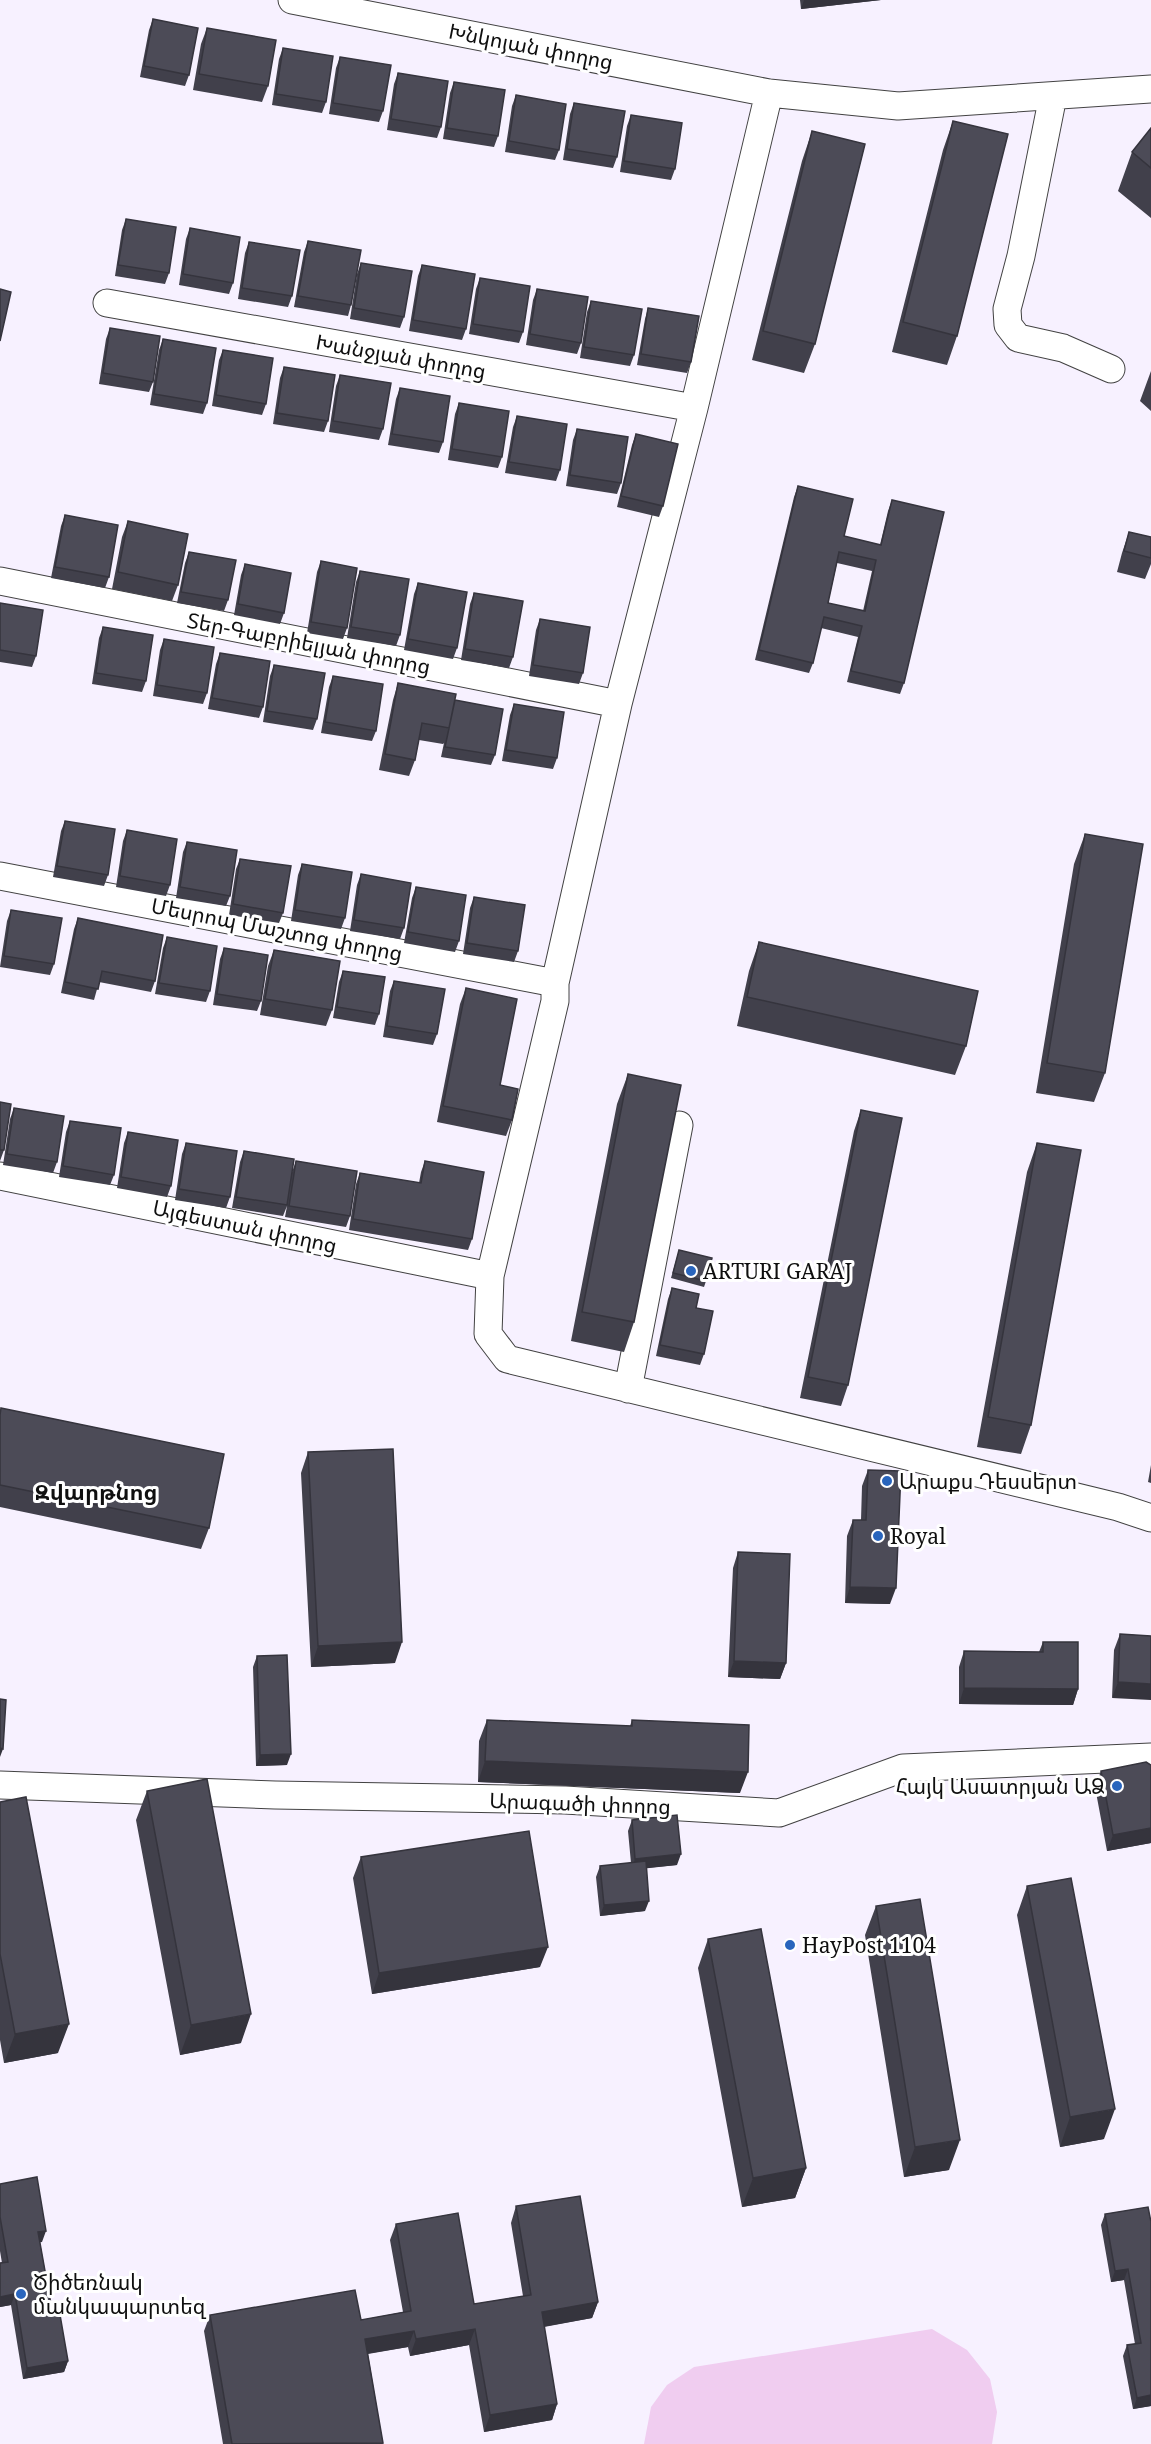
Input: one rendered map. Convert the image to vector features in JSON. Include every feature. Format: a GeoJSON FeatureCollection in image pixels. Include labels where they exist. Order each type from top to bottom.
{"type":"FeatureCollection","features":[{"type":"Feature","properties":{"kind":"street","name":"Խնկոյան փողոց"},"geometry":{"type":"LineString","coordinates":[[292,0],[769,93],[898,106],[1151,89]]}},
{"type":"Feature","properties":{"kind":"street"},"geometry":{"type":"LineString","coordinates":[[769,93],[694,408],[618,704],[555,983],[555,1001],[490,1276],[488,1334],[507,1359],[1118,1507],[1151,1518]]}},
{"type":"Feature","properties":{"kind":"street"},"geometry":{"type":"LineString","coordinates":[[1053,96],[1021,255],[1007,309],[1008,325],[1018,338],[1063,348],[1111,369]]}},
{"type":"Feature","properties":{"kind":"street","name":"Խանջյան փողոց"},"geometry":{"type":"LineString","coordinates":[[107,303],[694,408]]}},
{"type":"Feature","properties":{"kind":"street","name":"Տեր-Գաբրիելյան փողոց"},"geometry":{"type":"LineString","coordinates":[[0,581],[618,704]]}},
{"type":"Feature","properties":{"kind":"street","name":"Մեսրոպ Մաշտոց փողոց"},"geometry":{"type":"LineString","coordinates":[[0,876],[555,983]]}},
{"type":"Feature","properties":{"kind":"street"},"geometry":{"type":"LineString","coordinates":[[628,1389],[679,1125]]}},
{"type":"Feature","properties":{"kind":"street","name":"Այգեստան փողոց"},"geometry":{"type":"LineString","coordinates":[[0,1176],[490,1276]]}},
{"type":"Feature","properties":{"kind":"street","name":"Արագածի փողոց"},"geometry":{"type":"LineString","coordinates":[[0,1785],[275,1795],[564,1800],[779,1814],[903,1768],[1151,1757]]}},
{"type":"Feature","properties":{"kind":"shaded area"},"geometry":{"type":"Polygon","coordinates":[[[932,2329],[967,2350],[990,2379],[997,2412],[992,2444],[644,2444],[651,2407],[667,2385],[694,2367],[932,2329]]]}},
{"type":"Feature","properties":{"kind":"building"},"geometry":{"type":"Polygon","coordinates":[[[153,19],[198,28],[189,75],[144,66],[153,19]]]}},
{"type":"Feature","properties":{"kind":"building"},"geometry":{"type":"Polygon","coordinates":[[[207,28],[276,40],[268,86],[199,74],[207,28]]]}},
{"type":"Feature","properties":{"kind":"building"},"geometry":{"type":"Polygon","coordinates":[[[283,48],[333,56],[326,102],[276,94],[283,48]]]}},
{"type":"Feature","properties":{"kind":"building"},"geometry":{"type":"Polygon","coordinates":[[[340,57],[391,65],[383,111],[333,103],[340,57]]]}},
{"type":"Feature","properties":{"kind":"building"},"geometry":{"type":"Polygon","coordinates":[[[398,73],[448,81],[441,127],[391,119],[398,73]]]}},
{"type":"Feature","properties":{"kind":"building"},"geometry":{"type":"Polygon","coordinates":[[[454,82],[505,90],[498,136],[447,128],[454,82]]]}},
{"type":"Feature","properties":{"kind":"building"},"geometry":{"type":"Polygon","coordinates":[[[516,95],[566,104],[559,150],[509,141],[516,95]]]}},
{"type":"Feature","properties":{"kind":"building"},"geometry":{"type":"Polygon","coordinates":[[[574,103],[625,111],[617,157],[567,149],[574,103]]]}},
{"type":"Feature","properties":{"kind":"building"},"geometry":{"type":"Polygon","coordinates":[[[631,115],[682,123],[675,169],[624,161],[631,115]]]}},
{"type":"Feature","properties":{"kind":"building"},"geometry":{"type":"Polygon","coordinates":[[[953,121],[1008,134],[957,336],[903,322],[953,121]]]}},
{"type":"Feature","properties":{"kind":"building"},"geometry":{"type":"Polygon","coordinates":[[[1151,128],[1151,168],[1132,152],[1151,128]]]}},
{"type":"Feature","properties":{"kind":"building"},"geometry":{"type":"Polygon","coordinates":[[[812,131],[865,144],[815,344],[763,331],[812,131]]]}},
{"type":"Feature","properties":{"kind":"building"},"geometry":{"type":"Polygon","coordinates":[[[126,219],[176,227],[169,273],[118,265],[126,219]]]}},
{"type":"Feature","properties":{"kind":"building"},"geometry":{"type":"Polygon","coordinates":[[[190,228],[240,237],[233,283],[183,274],[190,228]]]}},
{"type":"Feature","properties":{"kind":"building"},"geometry":{"type":"Polygon","coordinates":[[[308,241],[361,250],[351,305],[298,296],[308,241]]]}},
{"type":"Feature","properties":{"kind":"building"},"geometry":{"type":"Polygon","coordinates":[[[249,242],[300,250],[292,296],[242,288],[249,242]]]}},
{"type":"Feature","properties":{"kind":"building"},"geometry":{"type":"Polygon","coordinates":[[[361,263],[412,271],[404,317],[354,308],[361,263]]]}},
{"type":"Feature","properties":{"kind":"building"},"geometry":{"type":"Polygon","coordinates":[[[422,265],[475,274],[466,329],[413,320],[422,265]]]}},
{"type":"Feature","properties":{"kind":"building"},"geometry":{"type":"Polygon","coordinates":[[[480,278],[530,286],[523,332],[473,324],[480,278]]]}},
{"type":"Feature","properties":{"kind":"building"},"geometry":{"type":"Polygon","coordinates":[[[0,289],[11,292],[0,341],[0,289]]]}},
{"type":"Feature","properties":{"kind":"building"},"geometry":{"type":"Polygon","coordinates":[[[537,289],[588,297],[581,343],[530,334],[537,289]]]}},
{"type":"Feature","properties":{"kind":"building"},"geometry":{"type":"Polygon","coordinates":[[[591,301],[642,309],[634,355],[584,347],[591,301]]]}},
{"type":"Feature","properties":{"kind":"building"},"geometry":{"type":"Polygon","coordinates":[[[648,308],[699,316],[691,362],[641,354],[648,308]]]}},
{"type":"Feature","properties":{"kind":"building"},"geometry":{"type":"Polygon","coordinates":[[[110,328],[160,336],[153,382],[103,373],[110,328]]]}},
{"type":"Feature","properties":{"kind":"building"},"geometry":{"type":"Polygon","coordinates":[[[163,339],[216,348],[207,403],[154,394],[163,339]]]}},
{"type":"Feature","properties":{"kind":"building"},"geometry":{"type":"Polygon","coordinates":[[[223,350],[273,358],[266,404],[216,395],[223,350]]]}},
{"type":"Feature","properties":{"kind":"building"},"geometry":{"type":"Polygon","coordinates":[[[284,367],[335,375],[328,421],[277,413],[284,367]]]}},
{"type":"Feature","properties":{"kind":"building"},"geometry":{"type":"Polygon","coordinates":[[[340,375],[391,383],[383,429],[333,421],[340,375]]]}},
{"type":"Feature","properties":{"kind":"building"},"geometry":{"type":"Polygon","coordinates":[[[400,388],[450,396],[443,442],[392,434],[400,388]]]}},
{"type":"Feature","properties":{"kind":"building"},"geometry":{"type":"Polygon","coordinates":[[[459,403],[509,411],[502,457],[452,449],[459,403]]]}},
{"type":"Feature","properties":{"kind":"building"},"geometry":{"type":"Polygon","coordinates":[[[517,416],[567,424],[560,470],[509,462],[517,416]]]}},
{"type":"Feature","properties":{"kind":"building"},"geometry":{"type":"Polygon","coordinates":[[[577,429],[628,437],[621,483],[570,475],[577,429]]]}},
{"type":"Feature","properties":{"kind":"building"},"geometry":{"type":"Polygon","coordinates":[[[636,434],[678,444],[663,506],[621,496],[636,434]]]}},
{"type":"Feature","properties":{"kind":"building"},"geometry":{"type":"Polygon","coordinates":[[[798,486],[853,499],[844,536],[881,545],[892,500],[944,512],[904,683],[851,671],[862,626],[824,617],[813,663],[759,650],[798,486]],[[839,552],[828,603],[865,611],[876,560],[839,552]]]}},
{"type":"Feature","properties":{"kind":"building"},"geometry":{"type":"Polygon","coordinates":[[[65,515],[118,525],[109,577],[55,567],[65,515]]]}},
{"type":"Feature","properties":{"kind":"building"},"geometry":{"type":"Polygon","coordinates":[[[128,521],[188,534],[178,585],[118,572],[128,521]]]}},
{"type":"Feature","properties":{"kind":"building"},"geometry":{"type":"Polygon","coordinates":[[[1129,532],[1151,537],[1151,558],[1124,551],[1129,532]]]}},
{"type":"Feature","properties":{"kind":"building"},"geometry":{"type":"Polygon","coordinates":[[[189,552],[236,560],[228,600],[181,592],[189,552]]]}},
{"type":"Feature","properties":{"kind":"building"},"geometry":{"type":"Polygon","coordinates":[[[321,561],[357,568],[347,628],[311,622],[321,561]]]}},
{"type":"Feature","properties":{"kind":"building"},"geometry":{"type":"Polygon","coordinates":[[[245,564],[291,573],[284,613],[238,604],[245,564]]]}},
{"type":"Feature","properties":{"kind":"building"},"geometry":{"type":"Polygon","coordinates":[[[360,571],[409,579],[400,635],[351,627],[360,571]]]}},
{"type":"Feature","properties":{"kind":"building"},"geometry":{"type":"Polygon","coordinates":[[[418,583],[467,592],[457,648],[408,639],[418,583]]]}},
{"type":"Feature","properties":{"kind":"building"},"geometry":{"type":"Polygon","coordinates":[[[474,593],[523,601],[513,657],[465,649],[474,593]]]}},
{"type":"Feature","properties":{"kind":"building"},"geometry":{"type":"Polygon","coordinates":[[[0,603],[43,610],[36,656],[0,650],[0,603]]]}},
{"type":"Feature","properties":{"kind":"building"},"geometry":{"type":"Polygon","coordinates":[[[540,619],[590,627],[583,673],[533,665],[540,619]]]}},
{"type":"Feature","properties":{"kind":"building"},"geometry":{"type":"Polygon","coordinates":[[[103,627],[153,635],[146,681],[96,673],[103,627]]]}},
{"type":"Feature","properties":{"kind":"building"},"geometry":{"type":"Polygon","coordinates":[[[164,639],[214,647],[207,693],[157,685],[164,639]]]}},
{"type":"Feature","properties":{"kind":"building"},"geometry":{"type":"Polygon","coordinates":[[[220,653],[270,661],[263,707],[212,698],[220,653]]]}},
{"type":"Feature","properties":{"kind":"building"},"geometry":{"type":"Polygon","coordinates":[[[274,665],[325,673],[317,719],[267,711],[274,665]]]}},
{"type":"Feature","properties":{"kind":"building"},"geometry":{"type":"Polygon","coordinates":[[[333,676],[383,684],[376,731],[325,722],[333,676]]]}},
{"type":"Feature","properties":{"kind":"building"},"geometry":{"type":"Polygon","coordinates":[[[398,683],[456,694],[449,728],[422,723],[415,760],[385,754],[398,683]]]}},
{"type":"Feature","properties":{"kind":"building"},"geometry":{"type":"Polygon","coordinates":[[[455,700],[503,709],[495,755],[445,747],[455,700]]]}},
{"type":"Feature","properties":{"kind":"building"},"geometry":{"type":"Polygon","coordinates":[[[514,704],[564,712],[557,758],[506,750],[514,704]]]}},
{"type":"Feature","properties":{"kind":"building"},"geometry":{"type":"Polygon","coordinates":[[[65,821],[115,829],[108,875],[57,866],[65,821]]]}},
{"type":"Feature","properties":{"kind":"building"},"geometry":{"type":"Polygon","coordinates":[[[127,830],[177,839],[170,885],[120,876],[127,830]]]}},
{"type":"Feature","properties":{"kind":"building"},"geometry":{"type":"Polygon","coordinates":[[[1085,834],[1143,844],[1105,1073],[1047,1063],[1085,834]]]}},
{"type":"Feature","properties":{"kind":"building"},"geometry":{"type":"Polygon","coordinates":[[[187,842],[237,850],[230,896],[180,887],[187,842]]]}},
{"type":"Feature","properties":{"kind":"building"},"geometry":{"type":"Polygon","coordinates":[[[240,859],[291,866],[283,913],[233,904],[240,859]]]}},
{"type":"Feature","properties":{"kind":"building"},"geometry":{"type":"Polygon","coordinates":[[[302,864],[352,872],[345,918],[295,910],[302,864]]]}},
{"type":"Feature","properties":{"kind":"building"},"geometry":{"type":"Polygon","coordinates":[[[361,874],[411,883],[404,928],[354,920],[361,874]]]}},
{"type":"Feature","properties":{"kind":"building"},"geometry":{"type":"Polygon","coordinates":[[[416,887],[466,895],[459,941],[408,932],[416,887]]]}},
{"type":"Feature","properties":{"kind":"building"},"geometry":{"type":"Polygon","coordinates":[[[474,897],[525,905],[518,951],[467,943],[474,897]]]}},
{"type":"Feature","properties":{"kind":"building"},"geometry":{"type":"Polygon","coordinates":[[[11,910],[62,918],[54,964],[4,956],[11,910]]]}},
{"type":"Feature","properties":{"kind":"building"},"geometry":{"type":"Polygon","coordinates":[[[78,918],[163,935],[155,981],[102,971],[98,989],[65,982],[78,918]]]}},
{"type":"Feature","properties":{"kind":"building"},"geometry":{"type":"Polygon","coordinates":[[[167,937],[217,946],[210,991],[159,983],[167,937]]]}},
{"type":"Feature","properties":{"kind":"building"},"geometry":{"type":"Polygon","coordinates":[[[759,942],[978,991],[966,1046],[747,997],[759,942]]]}},
{"type":"Feature","properties":{"kind":"building"},"geometry":{"type":"Polygon","coordinates":[[[224,948],[268,955],[261,1001],[217,994],[224,948]]]}},
{"type":"Feature","properties":{"kind":"building"},"geometry":{"type":"Polygon","coordinates":[[[274,950],[340,961],[332,1010],[265,999],[274,950]]]}},
{"type":"Feature","properties":{"kind":"building"},"geometry":{"type":"Polygon","coordinates":[[[343,971],[385,977],[379,1014],[337,1007],[343,971]]]}},
{"type":"Feature","properties":{"kind":"building"},"geometry":{"type":"Polygon","coordinates":[[[394,981],[445,989],[437,1034],[387,1026],[394,981]]]}},
{"type":"Feature","properties":{"kind":"building"},"geometry":{"type":"Polygon","coordinates":[[[466,988],[517,999],[500,1085],[518,1089],[512,1120],[443,1106],[466,988]]]}},
{"type":"Feature","properties":{"kind":"building"},"geometry":{"type":"Polygon","coordinates":[[[628,1074],[681,1085],[634,1322],[582,1312],[628,1074]]]}},
{"type":"Feature","properties":{"kind":"building"},"geometry":{"type":"Polygon","coordinates":[[[0,1102],[11,1104],[4,1150],[0,1150],[0,1102]]]}},
{"type":"Feature","properties":{"kind":"building"},"geometry":{"type":"Polygon","coordinates":[[[14,1108],[64,1116],[57,1162],[7,1154],[14,1108]]]}},
{"type":"Feature","properties":{"kind":"building"},"geometry":{"type":"Polygon","coordinates":[[[861,1110],[902,1118],[848,1385],[808,1377],[861,1110]]]}},
{"type":"Feature","properties":{"kind":"building"},"geometry":{"type":"Polygon","coordinates":[[[70,1121],[121,1128],[114,1175],[63,1166],[70,1121]]]}},
{"type":"Feature","properties":{"kind":"building"},"geometry":{"type":"Polygon","coordinates":[[[128,1132],[178,1140],[171,1186],[121,1177],[128,1132]]]}},
{"type":"Feature","properties":{"kind":"building"},"geometry":{"type":"Polygon","coordinates":[[[186,1143],[237,1151],[230,1197],[179,1189],[186,1143]]]}},
{"type":"Feature","properties":{"kind":"building"},"geometry":{"type":"Polygon","coordinates":[[[1037,1143],[1081,1150],[1031,1425],[988,1417],[1037,1143]]]}},
{"type":"Feature","properties":{"kind":"building"},"geometry":{"type":"Polygon","coordinates":[[[244,1151],[294,1159],[287,1205],[236,1197],[244,1151]]]}},
{"type":"Feature","properties":{"kind":"building"},"geometry":{"type":"Polygon","coordinates":[[[296,1161],[357,1171],[350,1216],[289,1206],[296,1161]]]}},
{"type":"Feature","properties":{"kind":"building"},"geometry":{"type":"Polygon","coordinates":[[[425,1161],[484,1172],[472,1239],[353,1219],[360,1173],[421,1183],[425,1161]]]}},
{"type":"Feature","properties":{"kind":"building","name":"ARTURI GARAJ"},"geometry":{"type":"Polygon","coordinates":[[[679,1250],[712,1258],[706,1281],[673,1273],[679,1250]]]}},
{"type":"Feature","properties":{"kind":"building"},"geometry":{"type":"Polygon","coordinates":[[[672,1288],[699,1294],[696,1308],[713,1311],[704,1354],[660,1345],[672,1288]]]}},
{"type":"Feature","properties":{"kind":"building"},"geometry":{"type":"Polygon","coordinates":[[[1,1408],[224,1454],[209,1528],[0,1485],[1,1408]]]}},
{"type":"Feature","properties":{"kind":"building"},"geometry":{"type":"Polygon","coordinates":[[[393,1449],[402,1642],[318,1646],[308,1452],[393,1449]]]}},
{"type":"Feature","properties":{"kind":"building"},"geometry":{"type":"Polygon","coordinates":[[[868,1470],[901,1471],[896,1588],[850,1587],[853,1520],[866,1520],[868,1470]]]}},
{"type":"Feature","properties":{"kind":"building"},"geometry":{"type":"Polygon","coordinates":[[[738,1552],[790,1554],[786,1663],[734,1661],[738,1552]]]}},
{"type":"Feature","properties":{"kind":"building"},"geometry":{"type":"Polygon","coordinates":[[[1120,1634],[1151,1636],[1151,1684],[1118,1682],[1120,1634]]]}},
{"type":"Feature","properties":{"kind":"building"},"geometry":{"type":"Polygon","coordinates":[[[1043,1642],[1078,1642],[1078,1689],[964,1688],[964,1651],[1043,1652],[1043,1642]]]}},
{"type":"Feature","properties":{"kind":"building"},"geometry":{"type":"Polygon","coordinates":[[[287,1655],[291,1754],[260,1755],[257,1656],[287,1655]]]}},
{"type":"Feature","properties":{"kind":"building"},"geometry":{"type":"Polygon","coordinates":[[[0,1699],[6,1700],[3,1749],[0,1748],[0,1699]]]}},
{"type":"Feature","properties":{"kind":"building"},"geometry":{"type":"Polygon","coordinates":[[[487,1720],[632,1726],[632,1720],[749,1725],[748,1772],[485,1761],[487,1720]]]}},
{"type":"Feature","properties":{"kind":"building"},"geometry":{"type":"Polygon","coordinates":[[[1146,1762],[1151,1765],[1151,1828],[1113,1835],[1101,1771],[1146,1762]]]}},
{"type":"Feature","properties":{"kind":"building"},"geometry":{"type":"Polygon","coordinates":[[[207,1779],[251,2014],[191,2025],[147,1791],[207,1779]]]}},
{"type":"Feature","properties":{"kind":"building"},"geometry":{"type":"Polygon","coordinates":[[[26,1797],[69,2024],[15,2034],[0,1954],[0,1802],[26,1797]]]}},
{"type":"Feature","properties":{"kind":"building"},"geometry":{"type":"Polygon","coordinates":[[[677,1815],[681,1854],[635,1859],[632,1820],[677,1815]]]}},
{"type":"Feature","properties":{"kind":"building"},"geometry":{"type":"Polygon","coordinates":[[[529,1831],[548,1947],[379,1973],[361,1857],[529,1831]]]}},
{"type":"Feature","properties":{"kind":"building"},"geometry":{"type":"Polygon","coordinates":[[[646,1861],[649,1901],[604,1905],[600,1866],[646,1861]]]}},
{"type":"Feature","properties":{"kind":"building"},"geometry":{"type":"Polygon","coordinates":[[[1071,1878],[1115,2109],[1070,2117],[1027,1886],[1071,1878]]]}},
{"type":"Feature","properties":{"kind":"building"},"geometry":{"type":"Polygon","coordinates":[[[920,1899],[960,2140],[915,2147],[876,1906],[920,1899]]]}},
{"type":"Feature","properties":{"kind":"building"},"geometry":{"type":"Polygon","coordinates":[[[761,1929],[806,2168],[753,2178],[708,1939],[761,1929]]]}},
{"type":"Feature","properties":{"kind":"building","name":"Ծիծեռնակ մանկապարտեզ"},"geometry":{"type":"Polygon","coordinates":[[[37,2177],[46,2231],[38,2232],[52,2310],[59,2309],[68,2361],[27,2368],[15,2294],[0,2297],[0,2263],[8,2262],[0,2217],[0,2184],[37,2177]]]}},
{"type":"Feature","properties":{"kind":"building"},"geometry":{"type":"Polygon","coordinates":[[[580,2196],[598,2302],[542,2312],[557,2404],[490,2415],[475,2329],[416,2339],[414,2331],[365,2339],[383,2443],[232,2444],[210,2315],[355,2290],[361,2320],[411,2311],[396,2224],[458,2213],[474,2304],[531,2295],[516,2206],[580,2196]]]}},
{"type":"Feature","properties":{"kind":"building"},"geometry":{"type":"Polygon","coordinates":[[[1148,2207],[1151,2222],[1151,2395],[1137,2398],[1127,2345],[1141,2343],[1128,2269],[1115,2271],[1105,2214],[1148,2207]]]}},
{"type":"Feature","properties":{"kind":"place","name":"ARTURI GARAJ"},"geometry":{"type":"Point","coordinates":[691,1271]}},
{"type":"Feature","properties":{"kind":"place","name":"Արաքս Դեսսերտ"},"geometry":{"type":"Point","coordinates":[887,1481]}},
{"type":"Feature","properties":{"kind":"place","name":"Royal"},"geometry":{"type":"Point","coordinates":[878,1536]}},
{"type":"Feature","properties":{"kind":"place","name":"Հայկ Ասատրյան ԱՁ"},"geometry":{"type":"Point","coordinates":[1117,1786]}},
{"type":"Feature","properties":{"kind":"place","name":"HayPost 1104"},"geometry":{"type":"Point","coordinates":[790,1945]}},
{"type":"Feature","properties":{"kind":"place","name":"Ծիծեռնակ մանկապարտեզ"},"geometry":{"type":"Point","coordinates":[21,2294]}},
{"type":"Feature","properties":{"kind":"district","name":"Զվարթնոց"},"geometry":{"type":"Point","coordinates":[96,1491]}}]}
